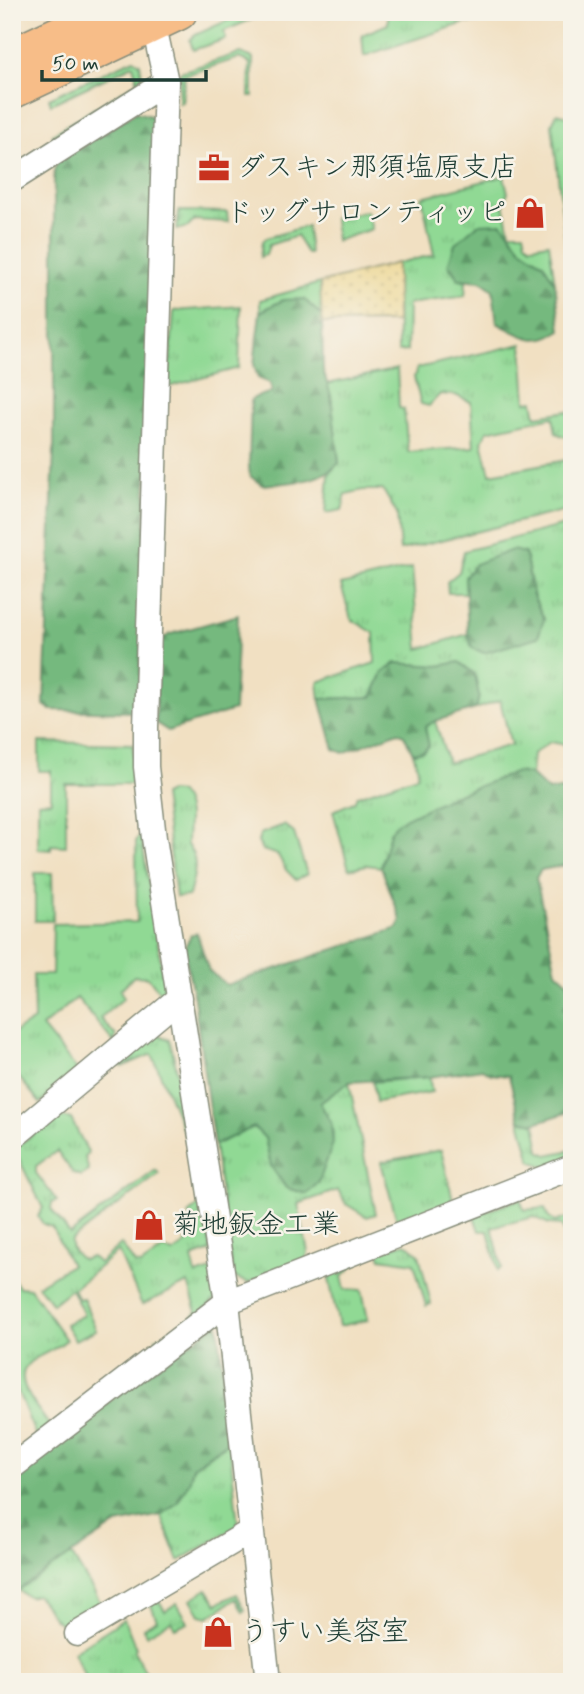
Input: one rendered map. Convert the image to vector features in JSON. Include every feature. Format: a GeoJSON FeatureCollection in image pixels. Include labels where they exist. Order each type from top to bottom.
{"type":"FeatureCollection","features":[{"type":"Feature","properties":{"kind":"highway"},"geometry":{"type":"LineString","coordinates":[[12,56],[106,12]]}},
{"type":"Feature","properties":{"kind":"highway"},"geometry":{"type":"LineString","coordinates":[[12,91],[161,15]]}},
{"type":"Feature","properties":{"kind":"street"},"geometry":{"type":"LineString","coordinates":[[161,15],[166,82],[146,767],[154,838],[227,1302],[268,1682]]}},
{"type":"Feature","properties":{"kind":"street"},"geometry":{"type":"LineString","coordinates":[[12,180],[166,82]]}},
{"type":"Feature","properties":{"kind":"street"},"geometry":{"type":"LineString","coordinates":[[12,1138],[180,998]]}},
{"type":"Feature","properties":{"kind":"street"},"geometry":{"type":"LineString","coordinates":[[12,1467],[227,1302],[572,1167]]}},
{"type":"Feature","properties":{"kind":"street"},"geometry":{"type":"LineString","coordinates":[[77,1634],[251,1531]]}},
{"type":"Feature","properties":{"kind":"green space"},"geometry":{"type":"Polygon","coordinates":[[[246,12],[269,12],[224,31],[226,39],[193,50],[190,40],[195,35],[246,12]]]}},
{"type":"Feature","properties":{"kind":"green space"},"geometry":{"type":"Polygon","coordinates":[[[388,12],[510,12],[483,22],[465,23],[364,56],[362,35],[388,24],[388,12]]]}},
{"type":"Feature","properties":{"kind":"green space"},"geometry":{"type":"Polygon","coordinates":[[[240,53],[253,58],[253,96],[249,96],[250,63],[239,58],[185,75],[182,102],[179,103],[180,72],[240,53]]]}},
{"type":"Feature","properties":{"kind":"green space"},"geometry":{"type":"Polygon","coordinates":[[[134,59],[140,63],[143,85],[52,140],[52,134],[138,82],[133,65],[51,104],[49,98],[134,59]]]}},
{"type":"Feature","properties":{"kind":"green space"},"geometry":{"type":"Polygon","coordinates":[[[136,112],[151,116],[158,131],[139,707],[133,712],[51,710],[44,705],[54,449],[54,171],[57,163],[136,112]]]}},
{"type":"Feature","properties":{"kind":"green space"},"geometry":{"type":"Polygon","coordinates":[[[557,113],[572,117],[572,298],[552,124],[557,113]]]}},
{"type":"Feature","properties":{"kind":"green space"},"geometry":{"type":"Polygon","coordinates":[[[504,176],[508,193],[503,200],[510,232],[524,232],[526,242],[531,246],[549,243],[555,283],[543,263],[522,249],[502,224],[459,279],[466,281],[465,296],[408,304],[407,351],[398,352],[397,263],[434,255],[422,197],[504,176]]]}},
{"type":"Feature","properties":{"kind":"green space"},"geometry":{"type":"Polygon","coordinates":[[[179,211],[227,212],[228,222],[195,220],[188,227],[177,230],[179,211]]]}},
{"type":"Feature","properties":{"kind":"green space"},"geometry":{"type":"Polygon","coordinates":[[[367,211],[372,229],[336,241],[334,218],[367,211]]]}},
{"type":"Feature","properties":{"kind":"green space"},"geometry":{"type":"Polygon","coordinates":[[[502,223],[522,249],[543,263],[555,283],[561,330],[551,335],[528,338],[497,323],[493,290],[481,281],[459,279],[448,265],[455,244],[478,224],[502,223]]]}},
{"type":"Feature","properties":{"kind":"green space"},"geometry":{"type":"Polygon","coordinates":[[[307,226],[310,254],[307,254],[297,236],[269,245],[266,255],[260,257],[262,242],[266,238],[307,226]]]}},
{"type":"Feature","properties":{"kind":"green space"},"geometry":{"type":"Polygon","coordinates":[[[320,283],[322,316],[283,300],[260,312],[260,300],[320,283]]]}},
{"type":"Feature","properties":{"kind":"green space"},"geometry":{"type":"Polygon","coordinates":[[[304,299],[322,316],[323,370],[331,396],[339,463],[313,478],[262,485],[250,476],[249,467],[251,400],[272,392],[270,383],[258,378],[254,365],[260,312],[283,300],[304,299]]]}},
{"type":"Feature","properties":{"kind":"green space"},"geometry":{"type":"Polygon","coordinates":[[[241,306],[239,368],[168,387],[174,311],[241,306]]]}},
{"type":"Feature","properties":{"kind":"green space"},"geometry":{"type":"Polygon","coordinates":[[[522,344],[526,402],[533,401],[536,416],[568,411],[571,435],[565,437],[556,433],[553,417],[487,431],[482,441],[490,474],[572,459],[572,506],[567,510],[400,550],[397,514],[383,490],[363,490],[346,494],[342,510],[326,513],[329,474],[339,462],[331,396],[327,384],[397,369],[399,408],[404,409],[408,452],[474,447],[471,402],[455,395],[440,394],[429,406],[421,404],[414,377],[417,368],[522,344]]]}},
{"type":"Feature","properties":{"kind":"green space"},"geometry":{"type":"Polygon","coordinates":[[[572,523],[572,746],[550,742],[533,754],[531,775],[517,772],[390,832],[381,867],[367,865],[349,869],[333,811],[354,802],[357,796],[417,776],[418,769],[413,753],[423,751],[427,739],[425,727],[435,721],[448,763],[511,745],[500,700],[476,709],[479,696],[459,662],[438,666],[396,663],[383,673],[372,697],[320,699],[318,682],[375,663],[374,633],[351,619],[341,585],[412,568],[419,649],[468,634],[472,648],[544,619],[534,598],[525,553],[465,577],[466,593],[448,593],[447,582],[459,572],[464,551],[572,523]]]}},
{"type":"Feature","properties":{"kind":"green space"},"geometry":{"type":"Polygon","coordinates":[[[512,550],[525,553],[533,596],[544,619],[538,637],[484,653],[472,648],[468,634],[465,577],[475,564],[512,550]]]}},
{"type":"Feature","properties":{"kind":"green space"},"geometry":{"type":"Polygon","coordinates":[[[238,615],[234,710],[168,731],[156,723],[157,647],[162,639],[238,615]]]}},
{"type":"Feature","properties":{"kind":"green space"},"geometry":{"type":"Polygon","coordinates":[[[459,662],[475,674],[479,696],[476,709],[435,721],[425,727],[429,746],[423,751],[413,753],[404,735],[398,732],[343,753],[334,749],[320,699],[372,697],[383,673],[396,663],[438,666],[459,662]]]}},
{"type":"Feature","properties":{"kind":"green space"},"geometry":{"type":"Polygon","coordinates":[[[39,742],[133,744],[134,784],[66,784],[66,846],[51,845],[51,850],[38,849],[38,802],[51,801],[51,771],[39,771],[39,742]]]}},
{"type":"Feature","properties":{"kind":"green space"},"geometry":{"type":"Polygon","coordinates":[[[517,772],[531,775],[548,791],[572,789],[572,864],[541,870],[536,878],[556,971],[568,982],[572,994],[572,1111],[535,1123],[520,1120],[509,1076],[491,1074],[482,1069],[429,1077],[349,1082],[320,1103],[331,1123],[333,1143],[319,1182],[307,1194],[286,1188],[271,1166],[265,1138],[254,1127],[214,1145],[194,998],[184,949],[191,935],[197,933],[209,971],[227,985],[398,928],[401,920],[381,867],[390,832],[398,822],[452,796],[517,772]]]}},
{"type":"Feature","properties":{"kind":"green space"},"geometry":{"type":"Polygon","coordinates":[[[169,792],[180,793],[187,812],[187,845],[195,863],[189,896],[176,897],[163,795],[169,792]]]}},
{"type":"Feature","properties":{"kind":"green space"},"geometry":{"type":"Polygon","coordinates":[[[284,825],[294,833],[307,874],[296,880],[286,870],[278,855],[262,850],[258,842],[260,834],[284,825]]]}},
{"type":"Feature","properties":{"kind":"green space"},"geometry":{"type":"Polygon","coordinates":[[[141,835],[166,996],[164,998],[148,977],[134,976],[120,990],[124,998],[100,1018],[116,1036],[114,1043],[77,998],[42,1027],[79,1072],[40,1103],[12,1069],[12,1034],[34,1020],[33,975],[52,975],[53,924],[137,922],[136,840],[141,835]]]}},
{"type":"Feature","properties":{"kind":"green space"},"geometry":{"type":"Polygon","coordinates":[[[35,873],[52,873],[53,921],[35,921],[35,873]]]}},
{"type":"Feature","properties":{"kind":"green space"},"geometry":{"type":"Polygon","coordinates":[[[155,1033],[170,1040],[193,1142],[189,1144],[152,1054],[122,1067],[120,1063],[155,1033]]]}},
{"type":"Feature","properties":{"kind":"green space"},"geometry":{"type":"Polygon","coordinates":[[[429,1077],[432,1092],[376,1102],[373,1082],[429,1077]]]}},
{"type":"Feature","properties":{"kind":"green space"},"geometry":{"type":"Polygon","coordinates":[[[349,1082],[376,1214],[367,1217],[346,1204],[338,1190],[298,1204],[308,1252],[306,1261],[248,1283],[233,1277],[214,1145],[254,1127],[265,1138],[271,1166],[286,1188],[307,1194],[322,1169],[332,1141],[331,1122],[320,1103],[349,1082]]]}},
{"type":"Feature","properties":{"kind":"green space"},"geometry":{"type":"Polygon","coordinates":[[[57,1116],[71,1119],[88,1152],[85,1158],[89,1171],[81,1176],[73,1173],[57,1151],[36,1166],[36,1173],[57,1201],[52,1203],[51,1209],[70,1234],[156,1170],[159,1174],[71,1240],[72,1249],[83,1260],[91,1257],[99,1263],[121,1244],[135,1264],[141,1265],[164,1249],[173,1253],[186,1244],[188,1236],[184,1231],[190,1227],[191,1219],[188,1214],[203,1202],[211,1251],[192,1258],[196,1275],[215,1269],[220,1296],[160,1347],[156,1338],[180,1329],[197,1312],[188,1283],[142,1305],[118,1251],[73,1289],[78,1299],[83,1298],[96,1330],[75,1340],[65,1324],[84,1315],[71,1289],[52,1304],[38,1285],[71,1265],[52,1227],[43,1224],[38,1216],[43,1208],[14,1149],[57,1116]]]}},
{"type":"Feature","properties":{"kind":"green space"},"geometry":{"type":"Polygon","coordinates":[[[520,1120],[535,1123],[540,1151],[547,1155],[572,1150],[572,1159],[548,1168],[531,1161],[520,1120]]]}},
{"type":"Feature","properties":{"kind":"green space"},"geometry":{"type":"Polygon","coordinates":[[[441,1150],[454,1204],[405,1223],[397,1221],[381,1162],[441,1150]]]}},
{"type":"Feature","properties":{"kind":"green space"},"geometry":{"type":"Polygon","coordinates":[[[520,1199],[524,1210],[545,1208],[548,1217],[555,1222],[572,1216],[572,1229],[564,1231],[561,1225],[549,1224],[534,1217],[492,1227],[502,1268],[498,1270],[488,1231],[479,1231],[474,1216],[520,1199]]]}},
{"type":"Feature","properties":{"kind":"green space"},"geometry":{"type":"Polygon","coordinates":[[[406,1243],[419,1254],[431,1304],[426,1306],[414,1263],[381,1258],[378,1251],[406,1243]]]}},
{"type":"Feature","properties":{"kind":"green space"},"geometry":{"type":"Polygon","coordinates":[[[357,1263],[342,1276],[345,1289],[362,1290],[368,1320],[339,1326],[329,1279],[336,1267],[357,1263]]]}},
{"type":"Feature","properties":{"kind":"green space"},"geometry":{"type":"Polygon","coordinates":[[[12,1277],[19,1287],[30,1288],[66,1340],[33,1360],[23,1375],[27,1392],[49,1425],[37,1439],[12,1377],[12,1277]]]}},
{"type":"Feature","properties":{"kind":"green space"},"geometry":{"type":"Polygon","coordinates":[[[218,1323],[229,1438],[225,1444],[193,1466],[190,1480],[177,1503],[161,1515],[117,1524],[12,1594],[12,1471],[218,1323]]]}},
{"type":"Feature","properties":{"kind":"green space"},"geometry":{"type":"Polygon","coordinates":[[[229,1438],[238,1526],[179,1561],[161,1515],[182,1494],[193,1467],[225,1444],[229,1438]]]}},
{"type":"Feature","properties":{"kind":"green space"},"geometry":{"type":"Polygon","coordinates":[[[71,1554],[102,1605],[70,1627],[57,1621],[36,1595],[29,1597],[17,1590],[71,1554]]]}},
{"type":"Feature","properties":{"kind":"green space"},"geometry":{"type":"Polygon","coordinates":[[[207,1589],[217,1604],[237,1594],[245,1610],[243,1612],[236,1599],[208,1617],[200,1615],[191,1599],[207,1589]]]}},
{"type":"Feature","properties":{"kind":"green space"},"geometry":{"type":"Polygon","coordinates":[[[158,1599],[165,1611],[177,1603],[188,1622],[175,1628],[171,1621],[146,1635],[143,1628],[157,1620],[150,1603],[158,1599]]]}},
{"type":"Feature","properties":{"kind":"green space"},"geometry":{"type":"Polygon","coordinates":[[[124,1619],[136,1648],[134,1651],[151,1682],[88,1682],[73,1652],[124,1619]]]}},
{"type":"Feature","properties":{"kind":"sand"},"geometry":{"type":"Polygon","coordinates":[[[397,263],[397,322],[322,323],[320,283],[397,263]]]}},
{"type":"Feature","properties":{"kind":"place","name":"ダスキン那須塩原支店"},"geometry":{"type":"Point","coordinates":[214,168]}},
{"type":"Feature","properties":{"kind":"place","name":"ドッグサロンティッピ"},"geometry":{"type":"Point","coordinates":[530,213]}},
{"type":"Feature","properties":{"kind":"place","name":"菊地鈑金工業"},"geometry":{"type":"Point","coordinates":[149,1225]}},
{"type":"Feature","properties":{"kind":"place","name":"うすい美容室"},"geometry":{"type":"Point","coordinates":[218,1632]}}]}
